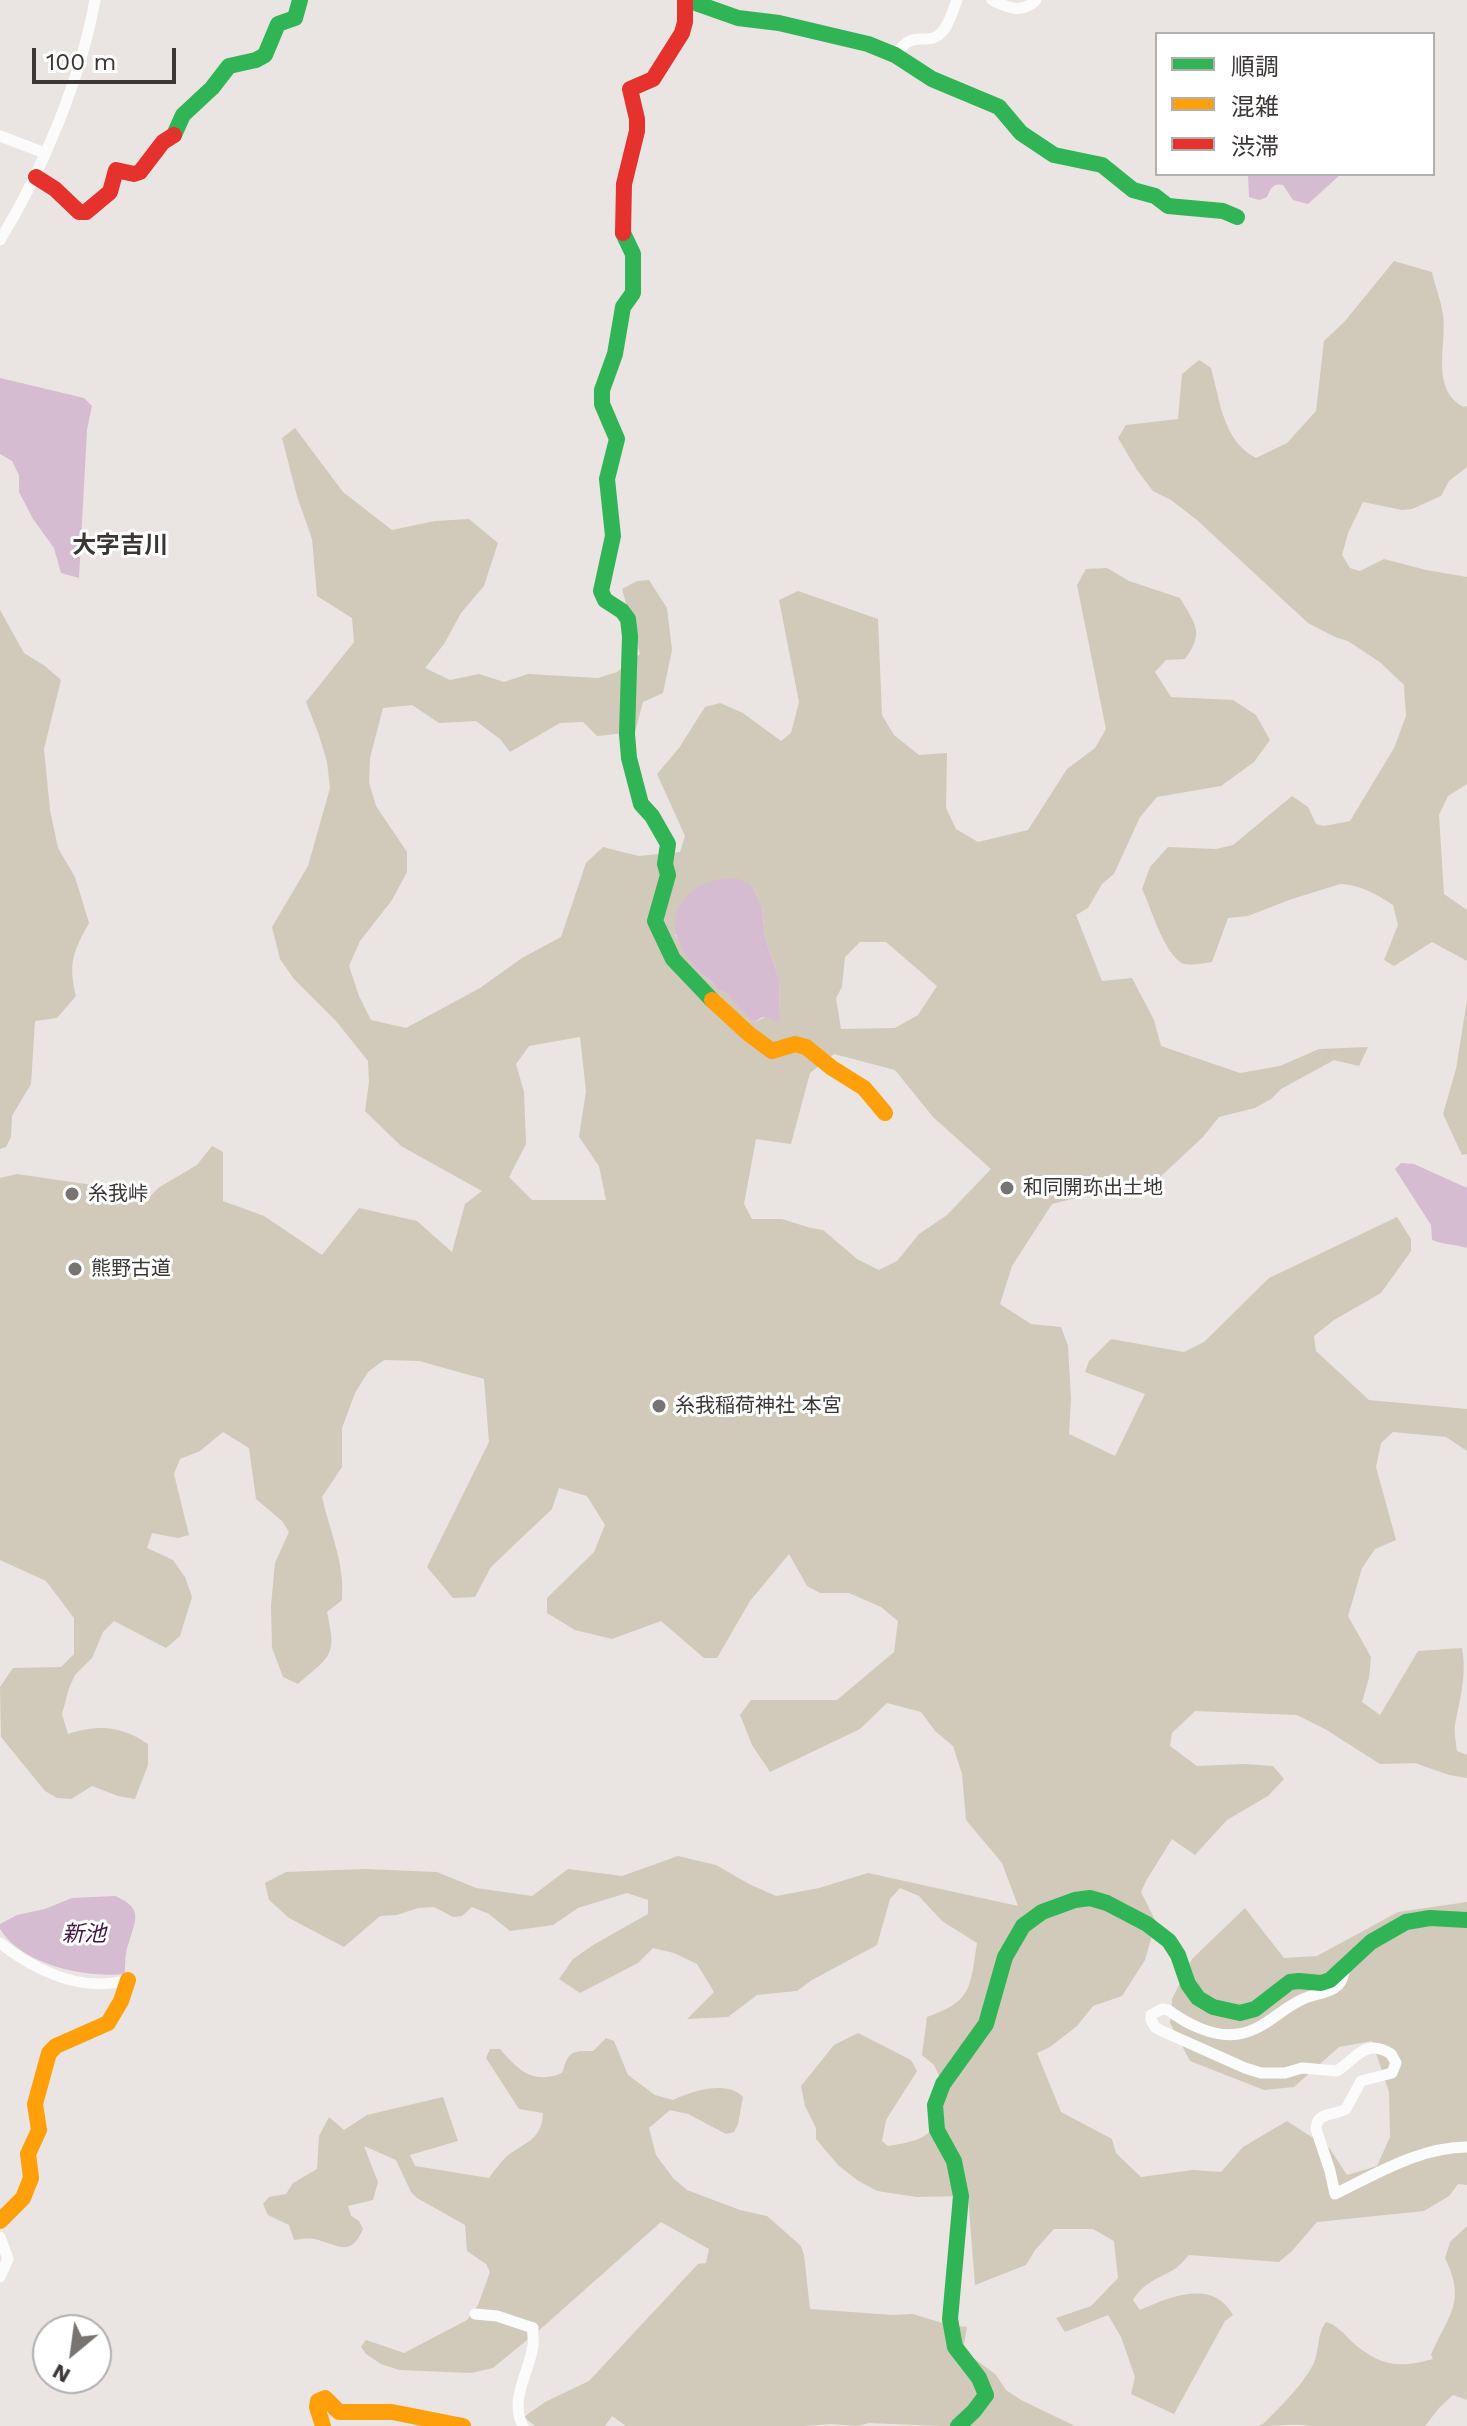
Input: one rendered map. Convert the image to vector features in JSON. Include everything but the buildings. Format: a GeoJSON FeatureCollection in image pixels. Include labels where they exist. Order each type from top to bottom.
{"type":"FeatureCollection","features":[{"type":"Feature","properties":{"kind":"street"},"geometry":{"type":"LineString","coordinates":[[0,240],[36,177],[82,56],[95,0]]}},
{"type":"Feature","properties":{"kind":"street"},"geometry":{"type":"LineString","coordinates":[[36,177],[55,189],[79,212],[86,212],[110,192],[116,170],[134,174],[140,172],[163,142],[176,134],[183,115],[212,88],[229,66],[265,55],[278,24],[295,18],[300,0]]}},
{"type":"Feature","properties":{"kind":"street"},"geometry":{"type":"LineString","coordinates":[[885,1113],[864,1088],[806,1047],[795,1044],[772,1051],[749,1034],[710,999],[673,959],[655,921],[668,875],[665,864],[668,844],[652,816],[641,804],[629,758],[628,619],[605,600],[601,591],[613,536],[607,479],[617,439],[602,404],[602,390],[615,354],[623,307],[633,293],[633,254],[623,235],[624,184],[637,131],[630,89],[653,79],[682,33],[686,0],[738,18],[779,23],[850,39],[895,55],[932,79],[999,107],[1021,133],[1054,155],[1102,165],[1133,190],[1155,196],[1168,206],[1223,211],[1237,217]]}},
{"type":"Feature","properties":{"kind":"street"},"geometry":{"type":"LineString","coordinates":[[895,55],[906,41],[934,38],[940,34],[957,0]]}},
{"type":"Feature","properties":{"kind":"street"},"geometry":{"type":"LineString","coordinates":[[992,0],[1011,9],[1030,6],[1036,0]]}},
{"type":"Feature","properties":{"kind":"street"},"geometry":{"type":"LineString","coordinates":[[0,136],[45,153]]}},
{"type":"Feature","properties":{"kind":"street"},"geometry":{"type":"LineString","coordinates":[[958,2426],[986,2395],[979,2378],[955,2347],[950,2319],[960,2180],[953,2158],[935,2128],[935,2101],[986,2025],[1008,1948],[1031,1917],[1055,1905],[1095,1898],[1137,1917],[1162,1934],[1177,1952],[1185,1979],[1195,1996],[1217,2009],[1243,2013],[1258,2009],[1290,1982],[1299,1980],[1323,1984],[1337,1975],[1363,1948],[1410,1920],[1467,1920]]}},
{"type":"Feature","properties":{"kind":"street"},"geometry":{"type":"LineString","coordinates":[[0,1943],[36,1968],[55,1975],[95,1984],[112,1985],[128,1980]]}},
{"type":"Feature","properties":{"kind":"street"},"geometry":{"type":"LineString","coordinates":[[1344,1966],[1344,1976],[1336,1987],[1296,2002],[1260,2027],[1239,2034],[1199,2028],[1168,2010],[1157,2011],[1151,2015],[1151,2020],[1162,2031],[1261,2073],[1285,2073],[1302,2068],[1337,2071],[1366,2049],[1377,2048],[1391,2054],[1396,2063],[1392,2073],[1361,2081],[1346,2109],[1324,2115],[1316,2123],[1335,2194],[1390,2167],[1436,2150],[1467,2147]]}},
{"type":"Feature","properties":{"kind":"street"},"geometry":{"type":"LineString","coordinates":[[0,2221],[23,2198],[31,2178],[28,2154],[39,2130],[35,2104],[49,2053],[64,2042],[108,2023],[121,2001],[128,1980]]}},
{"type":"Feature","properties":{"kind":"street"},"geometry":{"type":"LineString","coordinates":[[0,2237],[8,2259],[0,2277]]}},
{"type":"Feature","properties":{"kind":"street"},"geometry":{"type":"LineString","coordinates":[[475,2314],[516,2321],[533,2328],[534,2344],[519,2395],[518,2417],[523,2426]]}},
{"type":"Feature","properties":{"kind":"street"},"geometry":{"type":"LineString","coordinates":[[323,2426],[317,2407],[318,2401],[325,2398],[339,2412],[392,2412],[463,2426]]}},
{"type":"Feature","properties":{"kind":"shaded area"},"geometry":{"type":"Polygon","coordinates":[[[1394,261],[1432,272],[1443,315],[1443,378],[1454,399],[1467,406],[1467,467],[1449,481],[1441,496],[1412,509],[1402,510],[1363,502],[1348,533],[1342,555],[1350,568],[1360,571],[1384,559],[1467,577],[1467,784],[1448,796],[1439,815],[1444,894],[1467,910],[1467,961],[1432,942],[1394,966],[1384,960],[1398,925],[1393,905],[1361,888],[1340,884],[1248,916],[1228,918],[1212,962],[1183,963],[1168,948],[1142,889],[1150,867],[1168,847],[1216,849],[1233,845],[1292,796],[1308,807],[1316,824],[1324,826],[1350,821],[1394,748],[1406,716],[1404,685],[1381,663],[1348,641],[1308,623],[1197,520],[1153,491],[1118,438],[1126,425],[1178,419],[1182,374],[1199,360],[1211,368],[1224,419],[1245,451],[1256,458],[1287,443],[1316,411],[1324,341],[1345,321],[1394,261]]]}},
{"type":"Feature","properties":{"kind":"shaded area"},"geometry":{"type":"Polygon","coordinates":[[[295,428],[343,492],[392,530],[435,521],[469,519],[498,543],[484,586],[461,613],[444,644],[425,668],[450,680],[479,674],[504,682],[528,674],[598,678],[617,672],[640,654],[622,589],[637,581],[649,580],[667,608],[672,650],[663,693],[643,702],[635,732],[597,736],[583,722],[560,723],[510,752],[500,739],[476,721],[439,723],[412,705],[383,708],[370,758],[369,782],[376,806],[407,852],[407,872],[392,900],[360,941],[349,966],[371,1020],[406,1028],[480,988],[522,958],[561,937],[586,863],[603,847],[639,856],[680,852],[685,836],[657,774],[679,748],[705,707],[720,703],[743,713],[781,741],[791,733],[799,702],[779,600],[798,591],[878,619],[882,715],[894,735],[919,755],[947,753],[946,808],[956,829],[978,842],[1028,830],[1067,769],[1095,748],[1106,729],[1077,585],[1086,569],[1107,568],[1129,581],[1180,598],[1196,628],[1195,642],[1185,659],[1166,660],[1155,672],[1171,697],[1233,700],[1256,715],[1270,740],[1254,762],[1221,786],[1157,797],[1140,817],[1114,874],[1102,884],[1088,908],[1076,915],[1102,981],[1132,978],[1154,1020],[1161,1046],[1240,1073],[1280,1066],[1319,1049],[1368,1047],[1359,1066],[1334,1060],[1281,1089],[1255,1108],[1219,1117],[1203,1137],[1160,1177],[1052,1204],[1012,1266],[1000,1304],[1031,1324],[1061,1327],[1068,1346],[1071,1398],[1069,1434],[1115,1456],[1145,1394],[1085,1372],[1089,1361],[1111,1339],[1184,1352],[1204,1342],[1269,1278],[1397,1217],[1411,1239],[1411,1251],[1381,1293],[1334,1320],[1314,1336],[1316,1351],[1369,1400],[1467,1409],[1467,1451],[1446,1437],[1393,1432],[1381,1443],[1376,1467],[1396,1540],[1375,1549],[1362,1568],[1348,1616],[1371,1657],[1362,1702],[1380,1715],[1418,1651],[1462,1648],[1463,1677],[1455,1731],[1457,1751],[1467,1755],[1467,1778],[1415,1763],[1380,1764],[1297,1715],[1195,1711],[1172,1733],[1170,1746],[1197,1766],[1273,1766],[1284,1779],[1268,1796],[1227,1820],[1195,1855],[1172,1839],[1141,1892],[1156,1922],[1145,1960],[1122,1996],[1093,2006],[1077,2026],[1037,2053],[1061,2112],[1112,2139],[1116,2153],[1141,2177],[1193,2170],[1221,2172],[1243,2147],[1287,2121],[1330,2149],[1347,2175],[1377,2166],[1390,2137],[1389,2092],[1372,2041],[1339,2047],[1294,2087],[1264,2090],[1190,2061],[1170,2023],[1172,1999],[1192,1959],[1245,1908],[1284,1958],[1317,1956],[1398,1912],[1467,1902],[1467,2185],[1458,2184],[1449,2196],[1424,2211],[1317,2222],[1279,2262],[1189,2255],[1175,2269],[1146,2285],[1133,2300],[1140,2310],[1177,2296],[1202,2294],[1214,2297],[1233,2315],[1225,2321],[1174,2414],[1131,2394],[1135,2377],[1121,2337],[1108,2315],[1065,2332],[1056,2318],[1091,2306],[1118,2278],[1114,2241],[1093,2229],[1054,2229],[1026,2265],[975,2285],[968,2196],[917,2197],[877,2191],[838,2165],[816,2139],[816,2128],[805,2106],[801,2086],[834,2045],[858,2033],[911,2060],[917,2071],[886,2120],[882,2141],[888,2146],[914,2141],[929,2132],[938,2117],[947,2092],[934,2065],[922,2055],[927,2017],[953,2005],[967,1990],[977,1943],[942,1921],[919,1896],[900,1888],[890,1899],[877,1945],[797,1991],[757,1995],[728,2017],[687,2019],[714,1992],[697,1964],[674,1953],[653,1948],[638,1963],[580,1993],[559,1979],[573,1959],[648,1914],[648,1900],[627,1893],[578,1908],[553,1925],[510,1931],[489,1914],[472,1907],[462,1916],[453,1917],[434,1907],[418,1908],[397,1915],[380,1916],[344,1947],[289,1918],[269,1900],[265,1883],[286,1872],[365,1869],[437,1872],[476,1888],[532,1896],[568,1869],[622,1876],[678,1856],[716,1865],[776,1896],[819,1888],[868,1873],[1018,1906],[1002,1863],[966,1820],[962,1774],[953,1746],[935,1731],[921,1712],[887,1703],[860,1729],[770,1772],[752,1745],[740,1715],[751,1700],[837,1700],[894,1652],[898,1621],[881,1607],[849,1593],[820,1593],[807,1586],[789,1554],[750,1601],[717,1658],[704,1658],[661,1621],[612,1639],[575,1630],[547,1613],[547,1598],[594,1552],[605,1525],[587,1496],[559,1488],[552,1509],[491,1567],[475,1597],[453,1598],[427,1567],[489,1442],[484,1379],[419,1361],[384,1360],[368,1372],[355,1393],[342,1428],[342,1467],[322,1497],[339,1560],[342,1600],[327,1612],[331,1647],[318,1667],[298,1684],[283,1677],[272,1648],[271,1606],[275,1563],[289,1532],[282,1521],[256,1499],[249,1448],[223,1432],[200,1451],[180,1459],[174,1474],[189,1535],[178,1538],[152,1533],[147,1548],[173,1560],[185,1577],[192,1597],[180,1636],[166,1648],[114,1621],[103,1632],[92,1658],[75,1675],[62,1714],[68,1734],[110,1728],[129,1733],[148,1744],[148,1765],[135,1799],[92,1786],[71,1799],[57,1798],[45,1791],[1,1737],[0,1687],[13,1668],[61,1667],[74,1654],[74,1618],[46,1581],[0,1560],[0,1178],[17,1174],[113,1188],[148,1199],[158,1188],[197,1165],[212,1146],[223,1152],[223,1201],[264,1216],[322,1255],[359,1208],[417,1221],[452,1252],[465,1204],[482,1191],[401,1146],[365,1111],[368,1061],[336,1021],[294,979],[280,959],[272,927],[308,866],[330,788],[327,762],[306,702],[354,642],[352,618],[317,596],[312,539],[282,438],[295,428]],[[751,884],[675,935],[697,970],[717,989],[729,995],[731,1001],[752,1020],[755,1022],[767,1016],[780,1019],[779,979],[765,937],[762,907],[751,884]],[[860,942],[845,957],[842,987],[836,998],[841,1029],[895,1028],[918,1015],[937,986],[886,942],[860,942]],[[580,1037],[529,1046],[516,1064],[524,1092],[526,1144],[509,1177],[532,1200],[606,1200],[599,1166],[579,1137],[586,1091],[580,1037]],[[834,1054],[810,1073],[791,1144],[756,1139],[744,1204],[752,1219],[782,1219],[823,1230],[857,1259],[879,1270],[897,1261],[919,1234],[947,1215],[991,1169],[933,1117],[895,1070],[834,1054]]]}},
{"type":"Feature","properties":{"kind":"shaded area"},"geometry":{"type":"Polygon","coordinates":[[[0,610],[24,653],[61,680],[44,749],[50,810],[58,848],[75,877],[89,923],[74,958],[72,975],[76,996],[57,1018],[35,1021],[31,1084],[12,1116],[11,1137],[6,1147],[0,1149],[0,610]]]}},
{"type":"Feature","properties":{"kind":"shaded area"},"geometry":{"type":"Polygon","coordinates":[[[1467,1000],[1467,1154],[1462,1155],[1443,1114],[1456,1069],[1467,1000]]]}},
{"type":"Feature","properties":{"kind":"shaded area"},"geometry":{"type":"Polygon","coordinates":[[[606,2038],[614,2041],[628,2075],[655,2095],[673,2100],[690,2093],[719,2088],[743,2097],[738,2124],[734,2132],[726,2134],[688,2114],[670,2110],[649,2128],[656,2155],[673,2178],[687,2190],[740,2210],[767,2216],[801,2246],[810,2309],[913,2314],[967,2327],[963,2350],[996,2375],[1006,2390],[1075,2426],[869,2423],[857,2426],[626,2426],[612,2416],[605,2426],[535,2426],[524,2417],[545,2402],[589,2381],[698,2264],[706,2263],[709,2249],[661,2222],[493,2368],[471,2373],[399,2370],[381,2364],[366,2354],[361,2347],[366,2340],[404,2353],[467,2320],[478,2305],[490,2272],[486,2264],[467,2251],[465,2225],[417,2198],[396,2160],[364,2146],[378,2182],[373,2200],[348,2206],[351,2216],[359,2221],[363,2229],[353,2244],[343,2247],[314,2239],[294,2240],[289,2225],[268,2215],[263,2204],[269,2197],[286,2194],[293,2183],[317,2169],[319,2136],[329,2117],[344,2130],[367,2115],[443,2097],[458,2141],[410,2155],[415,2166],[489,2178],[506,2157],[536,2135],[543,2113],[519,2109],[486,2058],[490,2049],[500,2049],[520,2069],[543,2077],[562,2073],[572,2054],[593,2051],[606,2038]]]}},
{"type":"Feature","properties":{"kind":"shaded area"},"geometry":{"type":"Polygon","coordinates":[[[1467,2226],[1467,2400],[1453,2395],[1425,2426],[1258,2426],[1284,2403],[1308,2373],[1326,2322],[1380,2360],[1409,2364],[1433,2359],[1431,2355],[1449,2319],[1455,2298],[1445,2258],[1450,2242],[1467,2226]]]}},
{"type":"Feature","properties":{"kind":"water"},"geometry":{"type":"Polygon","coordinates":[[[1248,176],[1339,176],[1308,204],[1293,200],[1283,185],[1273,187],[1267,197],[1259,200],[1249,197],[1248,176]]]}},
{"type":"Feature","properties":{"kind":"water"},"geometry":{"type":"Polygon","coordinates":[[[0,378],[84,398],[92,406],[87,430],[79,578],[61,573],[54,548],[33,519],[19,492],[19,475],[12,461],[0,454],[0,378]]]}},
{"type":"Feature","properties":{"kind":"water"},"geometry":{"type":"Polygon","coordinates":[[[735,878],[751,884],[762,907],[765,937],[779,979],[778,1021],[765,1017],[755,1022],[731,1001],[729,995],[717,989],[699,972],[686,956],[677,937],[675,918],[684,899],[707,883],[735,878]]]}},
{"type":"Feature","properties":{"kind":"water"},"geometry":{"type":"Polygon","coordinates":[[[1401,1163],[1414,1164],[1467,1188],[1467,1248],[1432,1240],[1431,1225],[1395,1169],[1401,1163]]]}},
{"type":"Feature","properties":{"kind":"water","name":"新池"},"geometry":{"type":"Polygon","coordinates":[[[115,1896],[130,1905],[135,1915],[125,1974],[92,1974],[39,1960],[23,1952],[0,1929],[0,1924],[17,1915],[45,1909],[72,1898],[115,1896]]]}},
{"type":"Feature","properties":{"kind":"traffic: fast"},"geometry":{"type":"LineString","coordinates":[[174,135],[183,115],[212,88],[229,66],[265,55],[278,24],[295,18],[300,0]]}},
{"type":"Feature","properties":{"kind":"traffic: fast"},"geometry":{"type":"LineString","coordinates":[[687,0],[738,18],[779,23],[868,44],[895,55],[932,79],[999,107],[1021,133],[1054,155],[1102,165],[1133,190],[1155,196],[1168,206],[1223,211],[1237,217]]}},
{"type":"Feature","properties":{"kind":"traffic: fast"},"geometry":{"type":"LineString","coordinates":[[623,233],[633,254],[633,293],[623,307],[615,354],[602,390],[602,404],[617,439],[607,479],[613,536],[601,591],[605,600],[628,619],[629,758],[641,804],[652,816],[668,844],[665,864],[668,875],[655,921],[673,959],[712,1000]]}},
{"type":"Feature","properties":{"kind":"traffic: fast"},"geometry":{"type":"LineString","coordinates":[[958,2426],[986,2395],[979,2378],[955,2347],[950,2319],[961,2196],[954,2161],[937,2130],[935,2105],[943,2084],[986,2024],[1005,1957],[1023,1926],[1042,1912],[1075,1900],[1090,1898],[1107,1903],[1147,1924],[1169,1941],[1178,1955],[1188,1984],[1198,1998],[1213,2007],[1240,2013],[1255,2009],[1290,1982],[1321,1983],[1330,1980],[1371,1942],[1406,1922],[1430,1918],[1467,1920]]}},
{"type":"Feature","properties":{"kind":"traffic: slow"},"geometry":{"type":"LineString","coordinates":[[712,1000],[772,1051],[795,1044],[806,1047],[864,1088],[885,1113]]}},
{"type":"Feature","properties":{"kind":"traffic: slow"},"geometry":{"type":"LineString","coordinates":[[0,2221],[23,2198],[31,2178],[28,2154],[39,2130],[35,2104],[49,2053],[56,2046],[108,2023],[121,2001],[128,1980]]}},
{"type":"Feature","properties":{"kind":"traffic: slow"},"geometry":{"type":"LineString","coordinates":[[323,2426],[317,2407],[318,2401],[325,2398],[339,2412],[392,2412],[463,2426]]}},
{"type":"Feature","properties":{"kind":"traffic: jam"},"geometry":{"type":"LineString","coordinates":[[623,233],[624,184],[637,131],[630,89],[653,79],[682,33],[685,0]]}},
{"type":"Feature","properties":{"kind":"traffic: jam"},"geometry":{"type":"LineString","coordinates":[[36,177],[55,189],[79,212],[86,212],[110,192],[116,170],[134,174],[140,172],[163,142],[174,135]]}},
{"type":"Feature","properties":{"kind":"place","name":"和同開珎出土地"},"geometry":{"type":"Point","coordinates":[1007,1188]}},
{"type":"Feature","properties":{"kind":"place","name":"糸我峠"},"geometry":{"type":"Point","coordinates":[72,1194]}},
{"type":"Feature","properties":{"kind":"place","name":"熊野古道"},"geometry":{"type":"Point","coordinates":[75,1269]}},
{"type":"Feature","properties":{"kind":"place","name":"糸我稲荷神社 本宮"},"geometry":{"type":"Point","coordinates":[659,1406]}},
{"type":"Feature","properties":{"kind":"district","name":"大字吉川"},"geometry":{"type":"Point","coordinates":[120,546]}}]}
